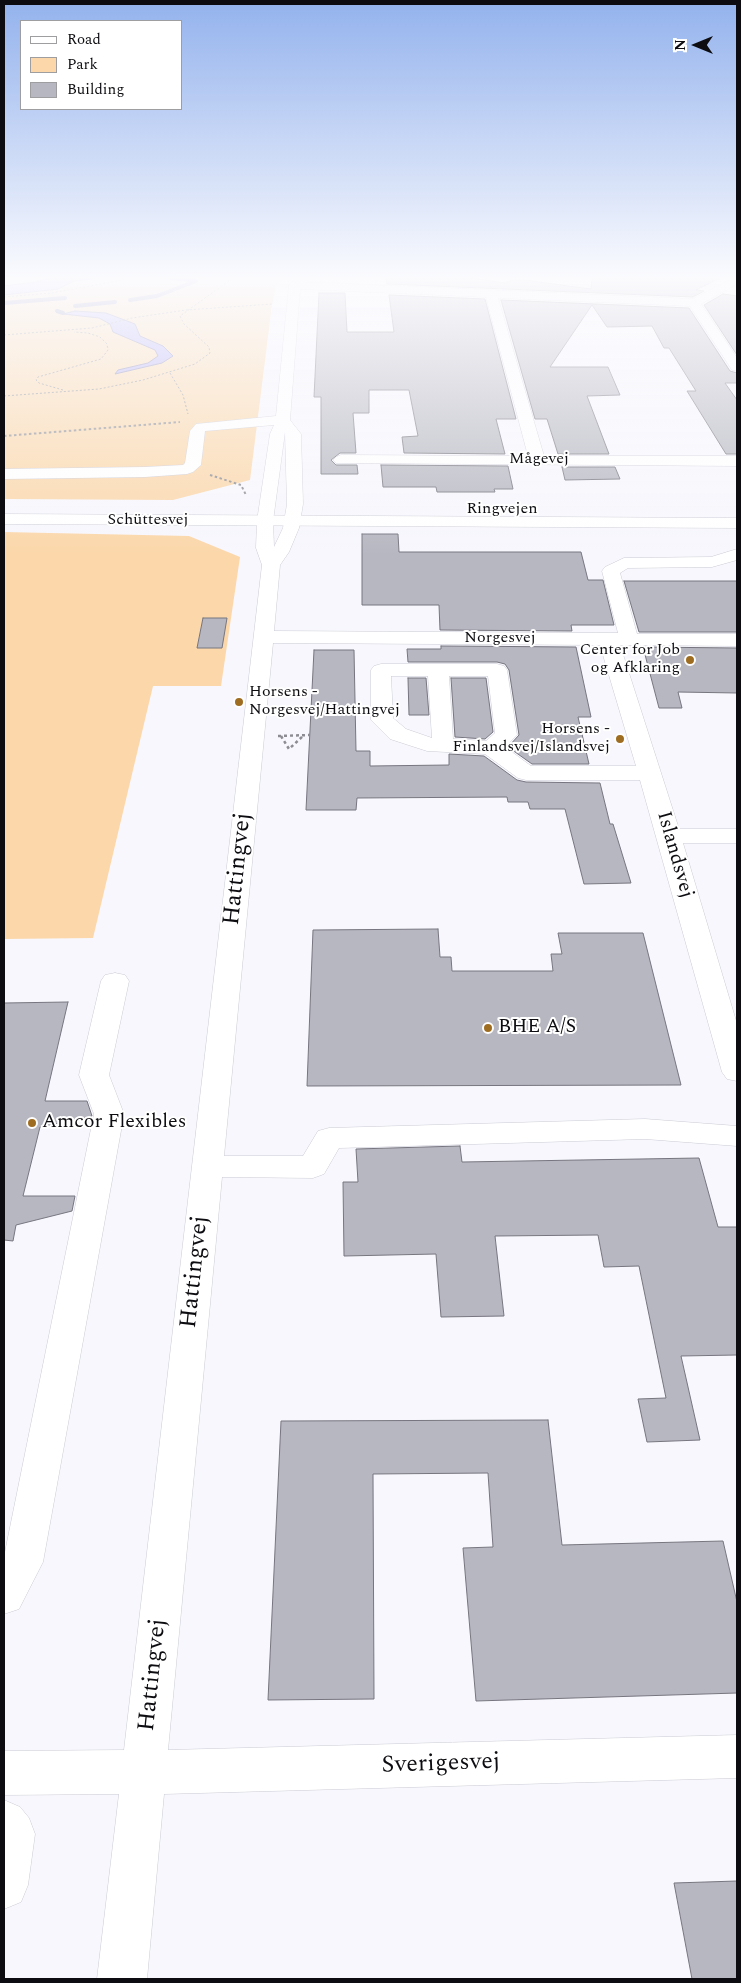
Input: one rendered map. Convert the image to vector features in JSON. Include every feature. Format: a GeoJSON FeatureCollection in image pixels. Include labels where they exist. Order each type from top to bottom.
{"type":"FeatureCollection","features":[{"type":"Feature","properties":{"kind":"street","name":"Hattingvej"},"geometry":{"type":"LineString","coordinates":[[122,1979],[271,565],[265,548],[267,509],[277,434],[283,420],[287,371]]}},
{"type":"Feature","properties":{"kind":"street"},"geometry":{"type":"LineString","coordinates":[[512,371],[536,460]]}},
{"type":"Feature","properties":{"kind":"street"},"geometry":{"type":"LineString","coordinates":[[4,474],[153,472],[187,469],[193,465],[197,431],[201,427],[283,420]]}},
{"type":"Feature","properties":{"kind":"street","name":"Hattingvej"},"geometry":{"type":"LineString","coordinates":[[271,565],[280,552],[291,528],[293,515],[294,434],[283,420]]}},
{"type":"Feature","properties":{"kind":"street","name":"Mågevej"},"geometry":{"type":"LineString","coordinates":[[341,460],[737,461]]}},
{"type":"Feature","properties":{"kind":"street","name":"Schüttesvej"},"geometry":{"type":"LineString","coordinates":[[4,508],[267,509],[293,515]]}},
{"type":"Feature","properties":{"kind":"street","name":"Schüttesvej"},"geometry":{"type":"LineString","coordinates":[[4,519],[267,509]]}},
{"type":"Feature","properties":{"kind":"street","name":"Ringvejen"},"geometry":{"type":"LineString","coordinates":[[293,515],[737,511]]}},
{"type":"Feature","properties":{"kind":"street","name":"Ringvejen"},"geometry":{"type":"LineString","coordinates":[[293,515],[737,523]]}},
{"type":"Feature","properties":{"kind":"street","name":"Islandsvej"},"geometry":{"type":"LineString","coordinates":[[737,554],[712,562],[624,563],[611,571],[619,639],[649,773],[737,1072]]}},
{"type":"Feature","properties":{"kind":"street","name":"Norgesvej"},"geometry":{"type":"LineString","coordinates":[[263,637],[737,640]]}},
{"type":"Feature","properties":{"kind":"street"},"geometry":{"type":"LineString","coordinates":[[491,748],[506,735],[497,670],[381,670],[382,720],[398,734],[427,744],[491,748],[526,773],[649,773]]}},
{"type":"Feature","properties":{"kind":"street"},"geometry":{"type":"LineString","coordinates":[[438,670],[443,745]]}},
{"type":"Feature","properties":{"kind":"street"},"geometry":{"type":"LineString","coordinates":[[669,836],[737,836]]}},
{"type":"Feature","properties":{"kind":"street"},"geometry":{"type":"LineString","coordinates":[[4,1596],[23,1562],[109,1114],[94,1075],[115,981]]}},
{"type":"Feature","properties":{"kind":"street"},"geometry":{"type":"LineString","coordinates":[[207,1166],[312,1167],[329,1138],[645,1129],[737,1136]]}},
{"type":"Feature","properties":{"kind":"street","name":"Sverigesvej"},"geometry":{"type":"LineString","coordinates":[[4,1773],[144,1772],[737,1757]]}},
{"type":"Feature","properties":{"kind":"street"},"geometry":{"type":"LineString","coordinates":[[4,1823],[12,1834],[4,1886]]}},
{"type":"Feature","properties":{"kind":"path"},"geometry":{"type":"LineString","coordinates":[[56,371],[43,374],[36,380],[44,386],[74,391]]}},
{"type":"Feature","properties":{"kind":"path"},"geometry":{"type":"LineString","coordinates":[[4,396],[114,386],[179,371]]}},
{"type":"Feature","properties":{"kind":"path"},"geometry":{"type":"LineString","coordinates":[[170,374],[182,396],[188,416]]}},
{"type":"Feature","properties":{"kind":"path"},"geometry":{"type":"LineString","coordinates":[[4,436],[181,422]]}},
{"type":"Feature","properties":{"kind":"path"},"geometry":{"type":"LineString","coordinates":[[187,469],[241,485],[248,498],[267,509]]}},
{"type":"Feature","properties":{"kind":"path"},"geometry":{"type":"LineString","coordinates":[[304,736],[289,749],[281,736],[296,736],[304,736],[310,736]]}},
{"type":"Feature","properties":{"kind":"green space"},"geometry":{"type":"Polygon","coordinates":[[[4,371],[264,371],[250,480],[173,500],[4,499],[4,371]]]}},
{"type":"Feature","properties":{"kind":"green space"},"geometry":{"type":"Polygon","coordinates":[[[4,532],[189,536],[240,557],[221,686],[153,686],[93,938],[4,939],[4,532]]]}},
{"type":"Feature","properties":{"kind":"shaded area"},"geometry":{"type":"Polygon","coordinates":[[[118,371],[130,371],[115,374],[118,371]]]}},
{"type":"Feature","properties":{"kind":"building"},"geometry":{"type":"Polygon","coordinates":[[[315,371],[503,371],[516,419],[496,419],[505,454],[404,453],[402,437],[418,436],[409,390],[369,390],[369,413],[353,413],[356,453],[340,453],[331,460],[336,465],[357,465],[358,474],[321,474],[321,397],[314,397],[315,371]]]}},
{"type":"Feature","properties":{"kind":"building"},"geometry":{"type":"Polygon","coordinates":[[[521,371],[610,371],[620,395],[587,396],[609,454],[558,454],[547,419],[535,419],[521,371]]]}},
{"type":"Feature","properties":{"kind":"building"},"geometry":{"type":"Polygon","coordinates":[[[683,371],[730,371],[737,373],[737,383],[725,383],[737,400],[737,454],[726,454],[687,391],[696,391],[683,371]]]}},
{"type":"Feature","properties":{"kind":"building"},"geometry":{"type":"Polygon","coordinates":[[[381,465],[508,466],[513,489],[494,489],[495,492],[437,492],[436,487],[383,487],[381,465]]]}},
{"type":"Feature","properties":{"kind":"building"},"geometry":{"type":"Polygon","coordinates":[[[562,467],[615,467],[620,479],[565,480],[562,467]]]}},
{"type":"Feature","properties":{"kind":"building"},"geometry":{"type":"Polygon","coordinates":[[[362,534],[398,534],[399,552],[581,552],[588,580],[603,580],[614,625],[571,625],[572,631],[440,630],[439,605],[362,605],[362,534]]]}},
{"type":"Feature","properties":{"kind":"building"},"geometry":{"type":"Polygon","coordinates":[[[624,581],[737,581],[737,632],[639,632],[624,581]]]}},
{"type":"Feature","properties":{"kind":"building"},"geometry":{"type":"Polygon","coordinates":[[[203,618],[227,618],[222,648],[197,648],[203,618]]]}},
{"type":"Feature","properties":{"kind":"building"},"geometry":{"type":"Polygon","coordinates":[[[441,646],[576,647],[591,717],[578,717],[589,764],[532,764],[508,747],[519,735],[509,670],[505,664],[497,662],[408,662],[407,649],[441,649],[441,646]]]}},
{"type":"Feature","properties":{"kind":"building"},"geometry":{"type":"Polygon","coordinates":[[[643,647],[737,648],[737,693],[678,692],[682,708],[659,708],[643,647]]]}},
{"type":"Feature","properties":{"kind":"building"},"geometry":{"type":"Polygon","coordinates":[[[314,650],[354,650],[356,751],[370,751],[370,766],[449,765],[449,754],[484,756],[517,780],[526,782],[600,783],[610,824],[613,824],[631,883],[584,884],[565,809],[530,809],[528,802],[508,802],[507,797],[357,798],[356,810],[306,810],[314,650]]]}},
{"type":"Feature","properties":{"kind":"building"},"geometry":{"type":"Polygon","coordinates":[[[408,678],[426,678],[429,715],[409,715],[408,678]]]}},
{"type":"Feature","properties":{"kind":"building"},"geometry":{"type":"Polygon","coordinates":[[[451,678],[486,678],[493,732],[485,739],[455,737],[451,678]]]}},
{"type":"Feature","properties":{"kind":"building","name":"BHE A/S"},"geometry":{"type":"Polygon","coordinates":[[[438,929],[440,957],[451,957],[452,971],[553,971],[551,954],[562,954],[558,933],[643,933],[681,1085],[307,1086],[313,930],[438,929]]]}},
{"type":"Feature","properties":{"kind":"building","name":"Amcor Flexibles"},"geometry":{"type":"Polygon","coordinates":[[[68,1002],[45,1101],[87,1101],[92,1116],[40,1127],[23,1196],[75,1196],[72,1211],[16,1225],[13,1241],[4,1240],[4,1003],[68,1002]]]}},
{"type":"Feature","properties":{"kind":"building"},"geometry":{"type":"Polygon","coordinates":[[[460,1146],[462,1162],[699,1158],[718,1227],[737,1227],[737,1355],[681,1356],[700,1440],[647,1442],[638,1399],[666,1398],[639,1266],[604,1267],[598,1235],[495,1236],[504,1316],[441,1317],[436,1254],[344,1256],[343,1182],[358,1182],[356,1149],[460,1146]]]}},
{"type":"Feature","properties":{"kind":"building"},"geometry":{"type":"Polygon","coordinates":[[[548,1420],[562,1545],[723,1541],[737,1602],[737,1693],[476,1701],[463,1548],[493,1547],[488,1473],[373,1474],[374,1699],[268,1700],[281,1421],[548,1420]]]}},
{"type":"Feature","properties":{"kind":"building"},"geometry":{"type":"Polygon","coordinates":[[[737,1881],[737,1979],[692,1979],[674,1883],[737,1881]]]}},
{"type":"Feature","properties":{"kind":"place","name":"Center for Job og Afklaring"},"geometry":{"type":"Point","coordinates":[690,660]}},
{"type":"Feature","properties":{"kind":"place","name":"Horsens - Norgesvej/Hattingvej"},"geometry":{"type":"Point","coordinates":[239,702]}},
{"type":"Feature","properties":{"kind":"place","name":"Horsens - Finlandsvej/Islandsvej"},"geometry":{"type":"Point","coordinates":[620,739]}},
{"type":"Feature","properties":{"kind":"place","name":"BHE A/S"},"geometry":{"type":"Point","coordinates":[488,1028]}},
{"type":"Feature","properties":{"kind":"place","name":"Amcor Flexibles"},"geometry":{"type":"Point","coordinates":[32,1123]}}]}
